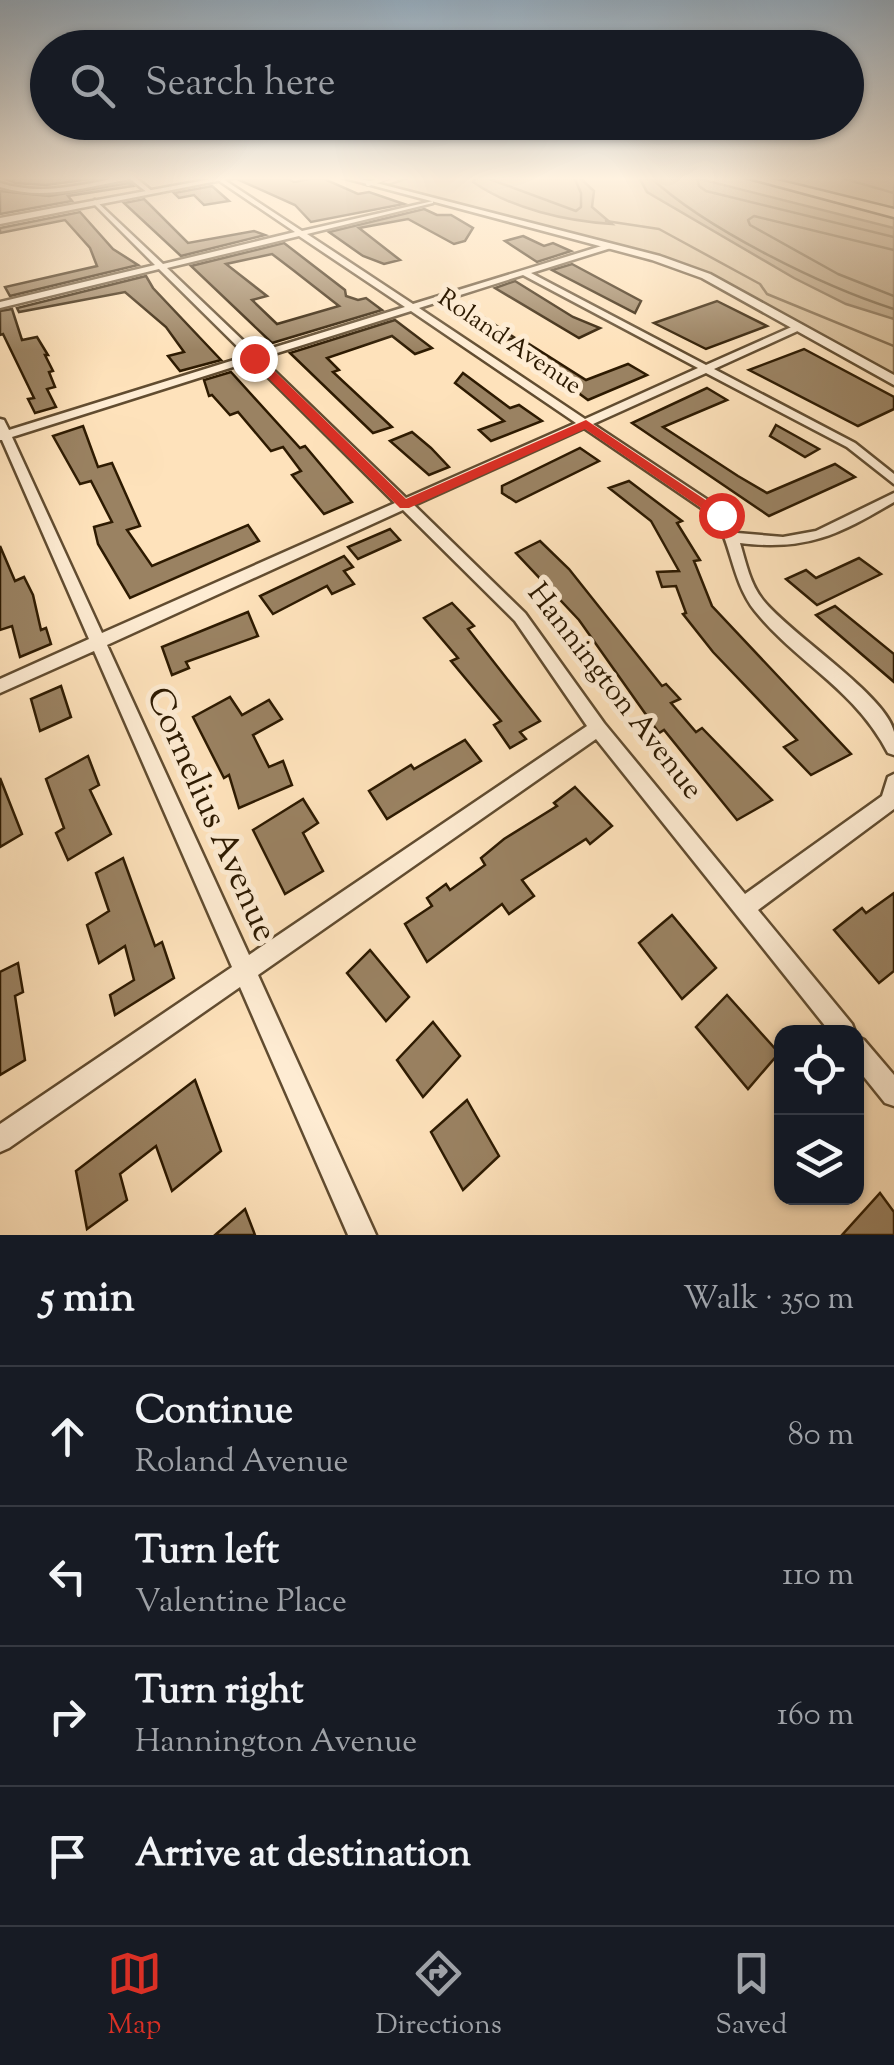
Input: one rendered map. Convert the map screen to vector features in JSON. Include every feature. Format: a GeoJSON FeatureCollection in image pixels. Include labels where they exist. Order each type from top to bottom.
{"type":"FeatureCollection","features":[{"type":"Feature","properties":{"kind":"street","name":"Hannington Avenue"},"geometry":{"type":"LineString","coordinates":[[128,235],[520,617],[598,728],[838,1025]]}},
{"type":"Feature","properties":{"kind":"street"},"geometry":{"type":"LineString","coordinates":[[0,304],[293,235]]}},
{"type":"Feature","properties":{"kind":"street","name":"Roland Avenue"},"geometry":{"type":"LineString","coordinates":[[302,235],[721,515],[736,538]]}},
{"type":"Feature","properties":{"kind":"street"},"geometry":{"type":"LineString","coordinates":[[562,235],[656,258],[706,276],[894,381]]}},
{"type":"Feature","properties":{"kind":"street"},"geometry":{"type":"LineString","coordinates":[[2,431],[254,358],[608,246]]}},
{"type":"Feature","properties":{"kind":"street"},"geometry":{"type":"LineString","coordinates":[[525,273],[851,445],[894,480]]}},
{"type":"Feature","properties":{"kind":"street"},"geometry":{"type":"LineString","coordinates":[[0,686],[799,327]]}},
{"type":"Feature","properties":{"kind":"street","name":"Cornelius Avenue"},"geometry":{"type":"LineString","coordinates":[[2,431],[362,1235]]}},
{"type":"Feature","properties":{"kind":"street"},"geometry":{"type":"LineString","coordinates":[[894,497],[820,538],[775,544],[736,538],[736,568],[759,606],[882,720],[894,746]]}},
{"type":"Feature","properties":{"kind":"street"},"geometry":{"type":"LineString","coordinates":[[0,1140],[598,728]]}},
{"type":"Feature","properties":{"kind":"street"},"geometry":{"type":"LineString","coordinates":[[743,908],[890,801],[894,783]]}},
{"type":"Feature","properties":{"kind":"street"},"geometry":{"type":"LineString","coordinates":[[864,1058],[894,1094]]}},
{"type":"Feature","properties":{"kind":"shaded area"},"geometry":{"type":"Polygon","coordinates":[[[562,235],[894,235],[894,378],[705,274],[562,235]]]}},
{"type":"Feature","properties":{"kind":"water"},"geometry":{"type":"Polygon","coordinates":[[[720,235],[894,235],[894,319],[846,304],[720,235]]]}},
{"type":"Feature","properties":{"kind":"building"},"geometry":{"type":"Polygon","coordinates":[[[78,235],[100,235],[113,249],[138,265],[10,296],[5,287],[97,266],[90,248],[78,235]]]}},
{"type":"Feature","properties":{"kind":"building"},"geometry":{"type":"Polygon","coordinates":[[[158,235],[180,235],[188,243],[234,235],[265,235],[181,256],[158,235]]]}},
{"type":"Feature","properties":{"kind":"building"},"geometry":{"type":"Polygon","coordinates":[[[333,235],[367,235],[400,260],[384,264],[363,256],[333,235]]]}},
{"type":"Feature","properties":{"kind":"building"},"geometry":{"type":"Polygon","coordinates":[[[437,235],[469,235],[465,241],[454,244],[437,235]]]}},
{"type":"Feature","properties":{"kind":"building"},"geometry":{"type":"Polygon","coordinates":[[[523,236],[544,246],[553,243],[571,251],[537,262],[505,241],[523,236]]]}},
{"type":"Feature","properties":{"kind":"building"},"geometry":{"type":"Polygon","coordinates":[[[284,243],[345,290],[346,296],[366,298],[382,310],[272,343],[191,266],[284,243]],[[272,254],[226,264],[267,296],[252,300],[277,324],[339,306],[272,254]]]}},
{"type":"Feature","properties":{"kind":"building"},"geometry":{"type":"Polygon","coordinates":[[[572,264],[641,301],[635,313],[552,270],[572,264]]]}},
{"type":"Feature","properties":{"kind":"building"},"geometry":{"type":"Polygon","coordinates":[[[146,276],[221,360],[180,371],[168,356],[184,352],[166,327],[125,292],[19,312],[17,308],[146,276]]]}},
{"type":"Feature","properties":{"kind":"building"},"geometry":{"type":"Polygon","coordinates":[[[515,281],[573,317],[600,328],[579,338],[495,288],[515,281]]]}},
{"type":"Feature","properties":{"kind":"building"},"geometry":{"type":"Polygon","coordinates":[[[717,301],[767,326],[706,349],[654,323],[717,301]]]}},
{"type":"Feature","properties":{"kind":"building"},"geometry":{"type":"Polygon","coordinates":[[[467,306],[515,338],[495,343],[462,313],[467,306]]]}},
{"type":"Feature","properties":{"kind":"building"},"geometry":{"type":"Polygon","coordinates":[[[12,309],[22,340],[37,337],[48,355],[55,387],[47,389],[56,407],[35,413],[28,399],[34,398],[3,334],[0,335],[0,311],[12,309]]]}},
{"type":"Feature","properties":{"kind":"building"},"geometry":{"type":"Polygon","coordinates":[[[395,320],[432,348],[415,354],[392,336],[327,358],[339,370],[333,372],[392,427],[373,433],[290,353],[395,320]]]}},
{"type":"Feature","properties":{"kind":"building"},"geometry":{"type":"Polygon","coordinates":[[[526,342],[586,380],[628,364],[647,375],[588,400],[520,350],[526,342]]]}},
{"type":"Feature","properties":{"kind":"building"},"geometry":{"type":"Polygon","coordinates":[[[804,349],[894,397],[894,409],[858,426],[749,370],[804,349]]]}},
{"type":"Feature","properties":{"kind":"building"},"geometry":{"type":"Polygon","coordinates":[[[231,372],[300,448],[305,446],[352,502],[324,514],[292,475],[301,471],[283,447],[271,451],[238,412],[230,415],[209,396],[204,380],[231,372]]]}},
{"type":"Feature","properties":{"kind":"building"},"geometry":{"type":"Polygon","coordinates":[[[463,373],[510,408],[519,405],[542,421],[491,441],[479,430],[504,421],[455,383],[463,373]]]}},
{"type":"Feature","properties":{"kind":"building"},"geometry":{"type":"Polygon","coordinates":[[[707,388],[727,400],[663,427],[738,476],[767,493],[835,464],[855,477],[769,516],[632,423],[707,388]]]}},
{"type":"Feature","properties":{"kind":"building"},"geometry":{"type":"Polygon","coordinates":[[[776,425],[819,449],[805,457],[770,436],[776,425]]]}},
{"type":"Feature","properties":{"kind":"building"},"geometry":{"type":"Polygon","coordinates":[[[83,426],[98,467],[112,463],[140,526],[127,530],[152,566],[248,525],[259,541],[130,598],[98,544],[94,527],[112,522],[91,481],[80,484],[53,436],[83,426]]]}},
{"type":"Feature","properties":{"kind":"building"},"geometry":{"type":"Polygon","coordinates":[[[412,432],[449,467],[429,475],[390,441],[412,432]]]}},
{"type":"Feature","properties":{"kind":"building"},"geometry":{"type":"Polygon","coordinates":[[[580,448],[599,461],[516,502],[502,493],[502,486],[580,448]]]}},
{"type":"Feature","properties":{"kind":"building"},"geometry":{"type":"Polygon","coordinates":[[[629,481],[682,521],[677,523],[700,560],[694,561],[712,606],[851,754],[811,775],[784,747],[797,740],[713,652],[683,614],[686,613],[676,586],[662,587],[657,572],[679,571],[651,521],[609,488],[629,481]]]}},
{"type":"Feature","properties":{"kind":"building"},"geometry":{"type":"Polygon","coordinates":[[[390,529],[400,540],[358,559],[348,547],[390,529]]]}},
{"type":"Feature","properties":{"kind":"building"},"geometry":{"type":"Polygon","coordinates":[[[540,541],[569,569],[662,686],[666,684],[680,699],[671,703],[696,732],[702,728],[772,800],[737,820],[664,730],[659,733],[579,620],[516,553],[540,541]]]}},
{"type":"Feature","properties":{"kind":"building"},"geometry":{"type":"Polygon","coordinates":[[[0,546],[15,581],[24,577],[33,595],[41,630],[46,628],[51,644],[20,657],[12,626],[0,630],[0,546]]]}},
{"type":"Feature","properties":{"kind":"building"},"geometry":{"type":"Polygon","coordinates":[[[344,556],[353,567],[344,571],[354,584],[332,594],[327,586],[273,614],[260,596],[344,556]]]}},
{"type":"Feature","properties":{"kind":"building"},"geometry":{"type":"Polygon","coordinates":[[[859,558],[881,574],[817,605],[786,579],[806,570],[816,578],[859,558]]]}},
{"type":"Feature","properties":{"kind":"building"},"geometry":{"type":"Polygon","coordinates":[[[452,603],[474,626],[468,629],[540,721],[520,732],[526,739],[510,748],[494,725],[501,721],[451,661],[458,658],[424,618],[452,603]]]}},
{"type":"Feature","properties":{"kind":"building"},"geometry":{"type":"Polygon","coordinates":[[[835,606],[894,654],[894,682],[816,615],[835,606]]]}},
{"type":"Feature","properties":{"kind":"building"},"geometry":{"type":"Polygon","coordinates":[[[248,612],[258,636],[186,662],[189,668],[172,675],[162,647],[248,612]]]}},
{"type":"Feature","properties":{"kind":"building"},"geometry":{"type":"Polygon","coordinates":[[[61,686],[71,717],[40,731],[31,699],[61,686]]]}},
{"type":"Feature","properties":{"kind":"building"},"geometry":{"type":"Polygon","coordinates":[[[230,697],[242,715],[269,700],[282,719],[253,735],[269,767],[283,761],[292,785],[239,808],[229,775],[224,778],[193,717],[230,697]]]}},
{"type":"Feature","properties":{"kind":"building"},"geometry":{"type":"Polygon","coordinates":[[[465,740],[481,761],[387,819],[369,791],[411,765],[414,769],[465,740]]]}},
{"type":"Feature","properties":{"kind":"building"},"geometry":{"type":"Polygon","coordinates":[[[88,756],[99,785],[90,790],[111,834],[68,860],[56,833],[64,828],[46,779],[88,756]]]}},
{"type":"Feature","properties":{"kind":"building"},"geometry":{"type":"Polygon","coordinates":[[[0,778],[22,834],[0,847],[0,778]]]}},
{"type":"Feature","properties":{"kind":"building"},"geometry":{"type":"Polygon","coordinates":[[[575,787],[612,826],[590,844],[586,839],[522,880],[534,896],[509,914],[502,904],[427,962],[405,924],[432,906],[427,898],[446,884],[450,890],[485,865],[481,858],[557,806],[554,803],[575,787]]]}},
{"type":"Feature","properties":{"kind":"building"},"geometry":{"type":"Polygon","coordinates":[[[303,799],[318,823],[303,833],[323,871],[285,894],[253,830],[303,799]]]}},
{"type":"Feature","properties":{"kind":"building"},"geometry":{"type":"Polygon","coordinates":[[[123,858],[155,946],[162,942],[174,978],[115,1015],[110,995],[134,980],[125,946],[99,963],[87,925],[109,911],[96,873],[123,858]]]}},
{"type":"Feature","properties":{"kind":"building"},"geometry":{"type":"Polygon","coordinates":[[[894,893],[894,971],[879,983],[834,930],[862,908],[866,913],[894,893]]]}},
{"type":"Feature","properties":{"kind":"building"},"geometry":{"type":"Polygon","coordinates":[[[672,915],[716,968],[682,999],[639,943],[672,915]]]}},
{"type":"Feature","properties":{"kind":"building"},"geometry":{"type":"Polygon","coordinates":[[[370,950],[409,997],[386,1021],[347,973],[370,950]]]}},
{"type":"Feature","properties":{"kind":"building"},"geometry":{"type":"Polygon","coordinates":[[[18,963],[23,992],[15,996],[25,1060],[0,1075],[0,972],[18,963]]]}},
{"type":"Feature","properties":{"kind":"building"},"geometry":{"type":"Polygon","coordinates":[[[727,995],[774,1047],[774,1059],[748,1089],[696,1027],[727,995]]]}},
{"type":"Feature","properties":{"kind":"building"},"geometry":{"type":"Polygon","coordinates":[[[433,1022],[460,1056],[423,1097],[397,1060],[433,1022]]]}},
{"type":"Feature","properties":{"kind":"building"},"geometry":{"type":"Polygon","coordinates":[[[195,1080],[221,1151],[172,1191],[156,1146],[120,1174],[127,1200],[87,1229],[76,1171],[195,1080]]]}},
{"type":"Feature","properties":{"kind":"building"},"geometry":{"type":"Polygon","coordinates":[[[467,1100],[499,1156],[463,1190],[431,1132],[467,1100]]]}},
{"type":"Feature","properties":{"kind":"building"},"geometry":{"type":"Polygon","coordinates":[[[880,1193],[894,1212],[894,1235],[842,1235],[880,1193]]]}},
{"type":"Feature","properties":{"kind":"building"},"geometry":{"type":"Polygon","coordinates":[[[245,1209],[255,1235],[215,1235],[245,1209]]]}},
{"type":"Feature","properties":{"kind":"waterway"},"geometry":{"type":"LineString","coordinates":[[669,235],[760,284],[767,294],[894,346]]}},
{"type":"Feature","properties":{"kind":"route"},"geometry":{"type":"LineString","coordinates":[[254,358],[404,505],[586,424],[721,515]]}}]}
